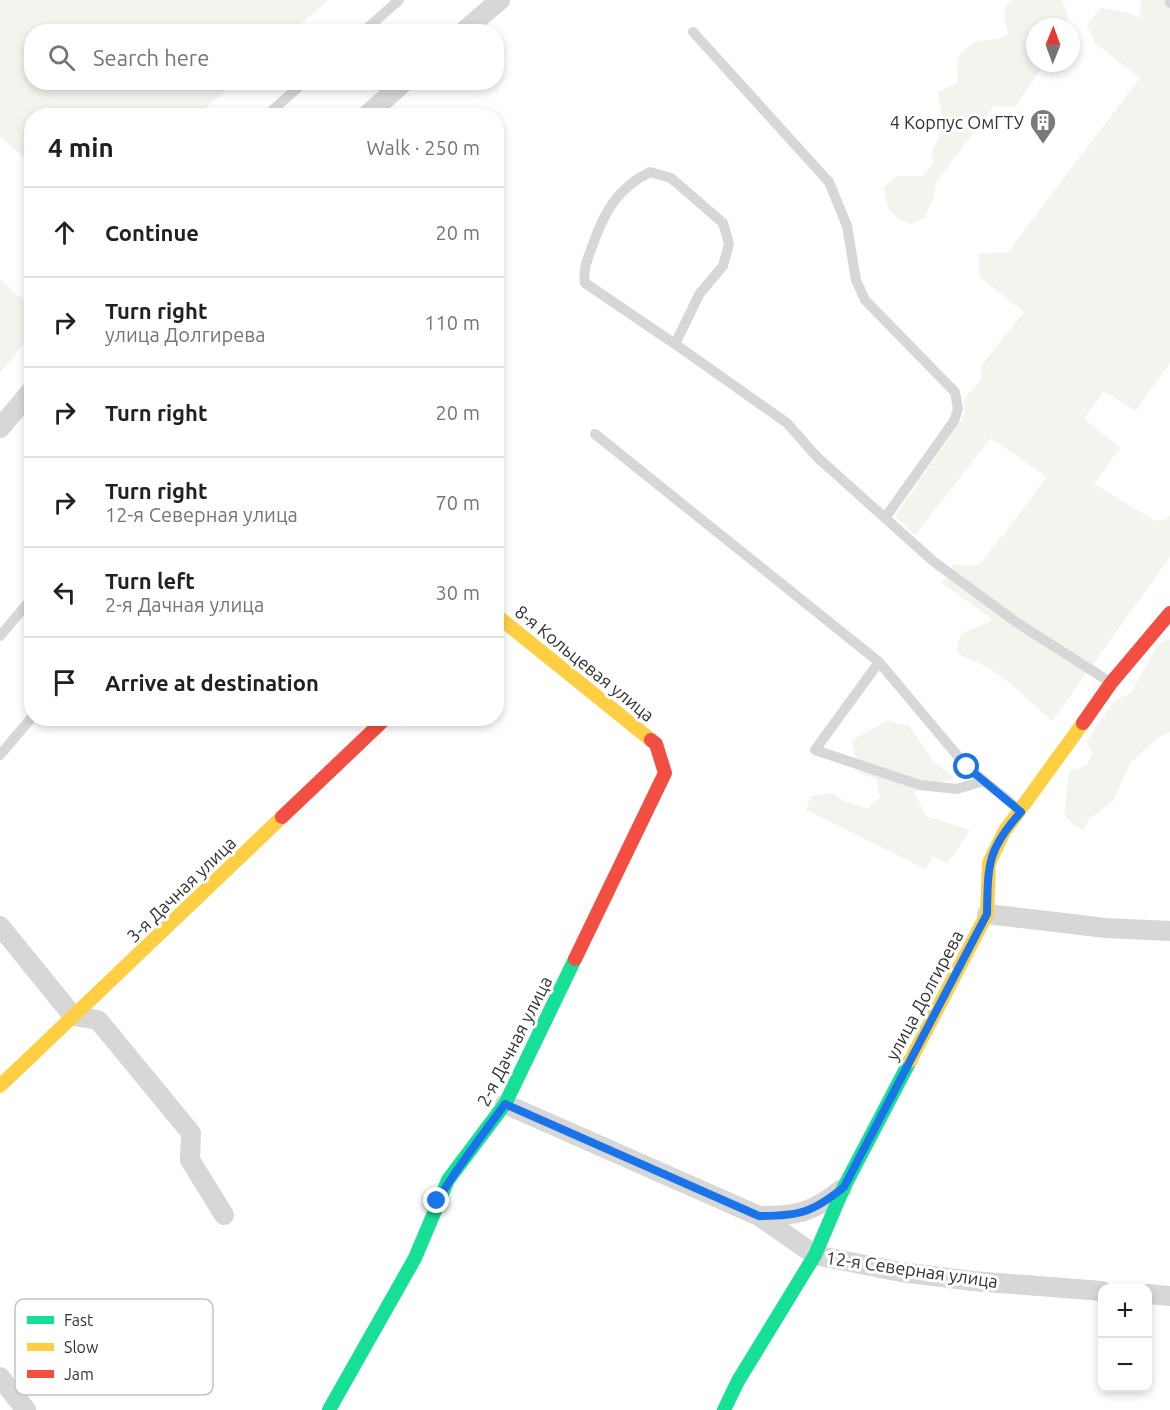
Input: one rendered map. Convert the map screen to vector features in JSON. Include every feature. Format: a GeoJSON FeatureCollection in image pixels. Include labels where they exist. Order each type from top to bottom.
{"type":"FeatureCollection","features":[{"type":"Feature","properties":{"kind":"street"},"geometry":{"type":"LineString","coordinates":[[473,24],[500,0]]}},
{"type":"Feature","properties":{"kind":"street"},"geometry":{"type":"LineString","coordinates":[[375,108],[396,90]]}},
{"type":"Feature","properties":{"kind":"street"},"geometry":{"type":"LineString","coordinates":[[0,428],[24,400]]}},
{"type":"Feature","properties":{"kind":"street","name":"улица Долгирева"},"geometry":{"type":"LineString","coordinates":[[724,1410],[738,1381],[815,1255],[844,1187],[987,914],[988,863],[1004,832],[1021,812],[1111,683],[1170,613]]}},
{"type":"Feature","properties":{"kind":"street","name":"8-я Кольцевая улица"},"geometry":{"type":"LineString","coordinates":[[504,621],[656,744],[665,773]]}},
{"type":"Feature","properties":{"kind":"street","name":"3-я Дачная улица"},"geometry":{"type":"LineString","coordinates":[[0,1086],[378,726]]}},
{"type":"Feature","properties":{"kind":"street","name":"2-я Дачная улица"},"geometry":{"type":"LineString","coordinates":[[329,1410],[351,1366],[416,1257],[437,1201],[456,1169],[475,1147],[505,1104],[665,773]]}},
{"type":"Feature","properties":{"kind":"street"},"geometry":{"type":"LineString","coordinates":[[987,914],[1106,928],[1170,931]]}},
{"type":"Feature","properties":{"kind":"street"},"geometry":{"type":"LineString","coordinates":[[0,926],[73,1016],[98,1020],[192,1133],[190,1160],[224,1215]]}},
{"type":"Feature","properties":{"kind":"street","name":"12-я Северная улица"},"geometry":{"type":"LineString","coordinates":[[505,1104],[759,1216],[815,1255],[901,1272],[1098,1291]]}},
{"type":"Feature","properties":{"kind":"street"},"geometry":{"type":"LineString","coordinates":[[759,1216],[794,1216],[826,1202],[844,1187]]}},
{"type":"Feature","properties":{"kind":"street"},"geometry":{"type":"LineString","coordinates":[[1152,1294],[1170,1296]]}},
{"type":"Feature","properties":{"kind":"street"},"geometry":{"type":"LineString","coordinates":[[0,1377],[26,1410]]}},
{"type":"Feature","properties":{"kind":"lane"},"geometry":{"type":"LineString","coordinates":[[372,24],[399,0]]}},
{"type":"Feature","properties":{"kind":"lane"},"geometry":{"type":"LineString","coordinates":[[693,33],[829,182],[847,226],[856,280],[865,300],[955,392],[957,409],[954,421],[885,518]]}},
{"type":"Feature","properties":{"kind":"lane"},"geometry":{"type":"LineString","coordinates":[[275,108],[295,90]]}},
{"type":"Feature","properties":{"kind":"lane"},"geometry":{"type":"LineString","coordinates":[[675,344],[700,293],[723,266],[729,244],[723,223],[671,178],[650,172],[635,179],[615,198],[602,219],[584,271],[585,283],[787,423],[817,457],[951,574],[1016,622],[1111,683]]}},
{"type":"Feature","properties":{"kind":"lane"},"geometry":{"type":"LineString","coordinates":[[594,434],[879,662],[967,767],[1021,812]]}},
{"type":"Feature","properties":{"kind":"lane"},"geometry":{"type":"LineString","coordinates":[[0,636],[24,608]]}},
{"type":"Feature","properties":{"kind":"lane"},"geometry":{"type":"LineString","coordinates":[[879,662],[815,750],[920,785],[957,789],[983,781]]}},
{"type":"Feature","properties":{"kind":"lane"},"geometry":{"type":"LineString","coordinates":[[0,755],[24,726]]}},
{"type":"Feature","properties":{"kind":"shaded area"},"geometry":{"type":"Polygon","coordinates":[[[0,0],[328,0],[301,24],[24,24],[24,90],[227,90],[205,108],[24,108],[24,158],[0,136],[0,0]]]}},
{"type":"Feature","properties":{"kind":"shaded area"},"geometry":{"type":"Polygon","coordinates":[[[1015,0],[1062,0],[1068,18],[1026,18],[1026,72],[1039,72],[1015,107],[994,106],[936,182],[934,197],[924,218],[911,224],[904,221],[890,210],[884,187],[897,176],[923,176],[934,163],[931,152],[944,127],[938,92],[958,83],[957,60],[971,45],[982,40],[1001,38],[1008,34],[1004,17],[1007,4],[1015,0]]]}},
{"type":"Feature","properties":{"kind":"shaded area"},"geometry":{"type":"Polygon","coordinates":[[[1141,0],[1170,0],[1170,362],[1136,411],[1104,391],[1084,419],[1120,448],[1094,484],[1155,521],[1167,519],[1170,515],[1170,557],[1052,721],[991,669],[956,652],[961,634],[993,620],[942,583],[953,565],[980,565],[1047,477],[991,438],[915,535],[895,516],[964,417],[965,398],[981,380],[981,366],[1024,312],[980,277],[979,253],[1007,253],[1140,78],[1095,43],[1087,25],[1101,8],[1126,12],[1140,18],[1141,0]]]}},
{"type":"Feature","properties":{"kind":"shaded area"},"geometry":{"type":"Polygon","coordinates":[[[0,279],[24,301],[24,344],[0,373],[0,279]]]}},
{"type":"Feature","properties":{"kind":"shaded area"},"geometry":{"type":"Polygon","coordinates":[[[1170,639],[1170,732],[1159,737],[1131,762],[1113,801],[1089,819],[1083,830],[1072,824],[1064,814],[1070,771],[1086,766],[1092,753],[1087,741],[1114,701],[1131,693],[1158,644],[1170,639]]]}},
{"type":"Feature","properties":{"kind":"shaded area"},"geometry":{"type":"Polygon","coordinates":[[[887,721],[909,726],[933,761],[955,778],[914,792],[926,816],[970,830],[947,864],[933,856],[926,869],[806,810],[811,796],[832,793],[844,801],[867,808],[880,797],[876,779],[857,772],[852,740],[887,721]]]}},
{"type":"Feature","properties":{"kind":"traffic: fast"},"geometry":{"type":"LineString","coordinates":[[329,1410],[415,1258],[448,1180],[505,1104],[575,959]]}},
{"type":"Feature","properties":{"kind":"traffic: fast"},"geometry":{"type":"LineString","coordinates":[[724,1410],[738,1381],[815,1255],[844,1187],[910,1061]]}},
{"type":"Feature","properties":{"kind":"traffic: slow"},"geometry":{"type":"LineString","coordinates":[[504,621],[651,740]]}},
{"type":"Feature","properties":{"kind":"traffic: slow"},"geometry":{"type":"LineString","coordinates":[[910,1061],[987,914],[989,863],[1004,832],[1083,723]]}},
{"type":"Feature","properties":{"kind":"traffic: slow"},"geometry":{"type":"LineString","coordinates":[[0,1086],[282,817]]}},
{"type":"Feature","properties":{"kind":"traffic: jam"},"geometry":{"type":"LineString","coordinates":[[1083,723],[1111,683],[1170,613]]}},
{"type":"Feature","properties":{"kind":"traffic: jam"},"geometry":{"type":"LineString","coordinates":[[282,817],[378,726]]}},
{"type":"Feature","properties":{"kind":"traffic: jam"},"geometry":{"type":"LineString","coordinates":[[575,959],[665,773],[656,744],[651,740]]}},
{"type":"Feature","properties":{"kind":"place","name":"4 Корпус ОмГТУ"},"geometry":{"type":"Point","coordinates":[1043,145]}},
{"type":"Feature","properties":{"kind":"route"},"geometry":{"type":"LineString","coordinates":[[437,1201],[456,1169],[475,1147],[505,1104],[759,1216],[794,1216],[826,1202],[844,1187],[987,914],[988,863],[1004,832],[1021,812],[967,767]]}}]}
